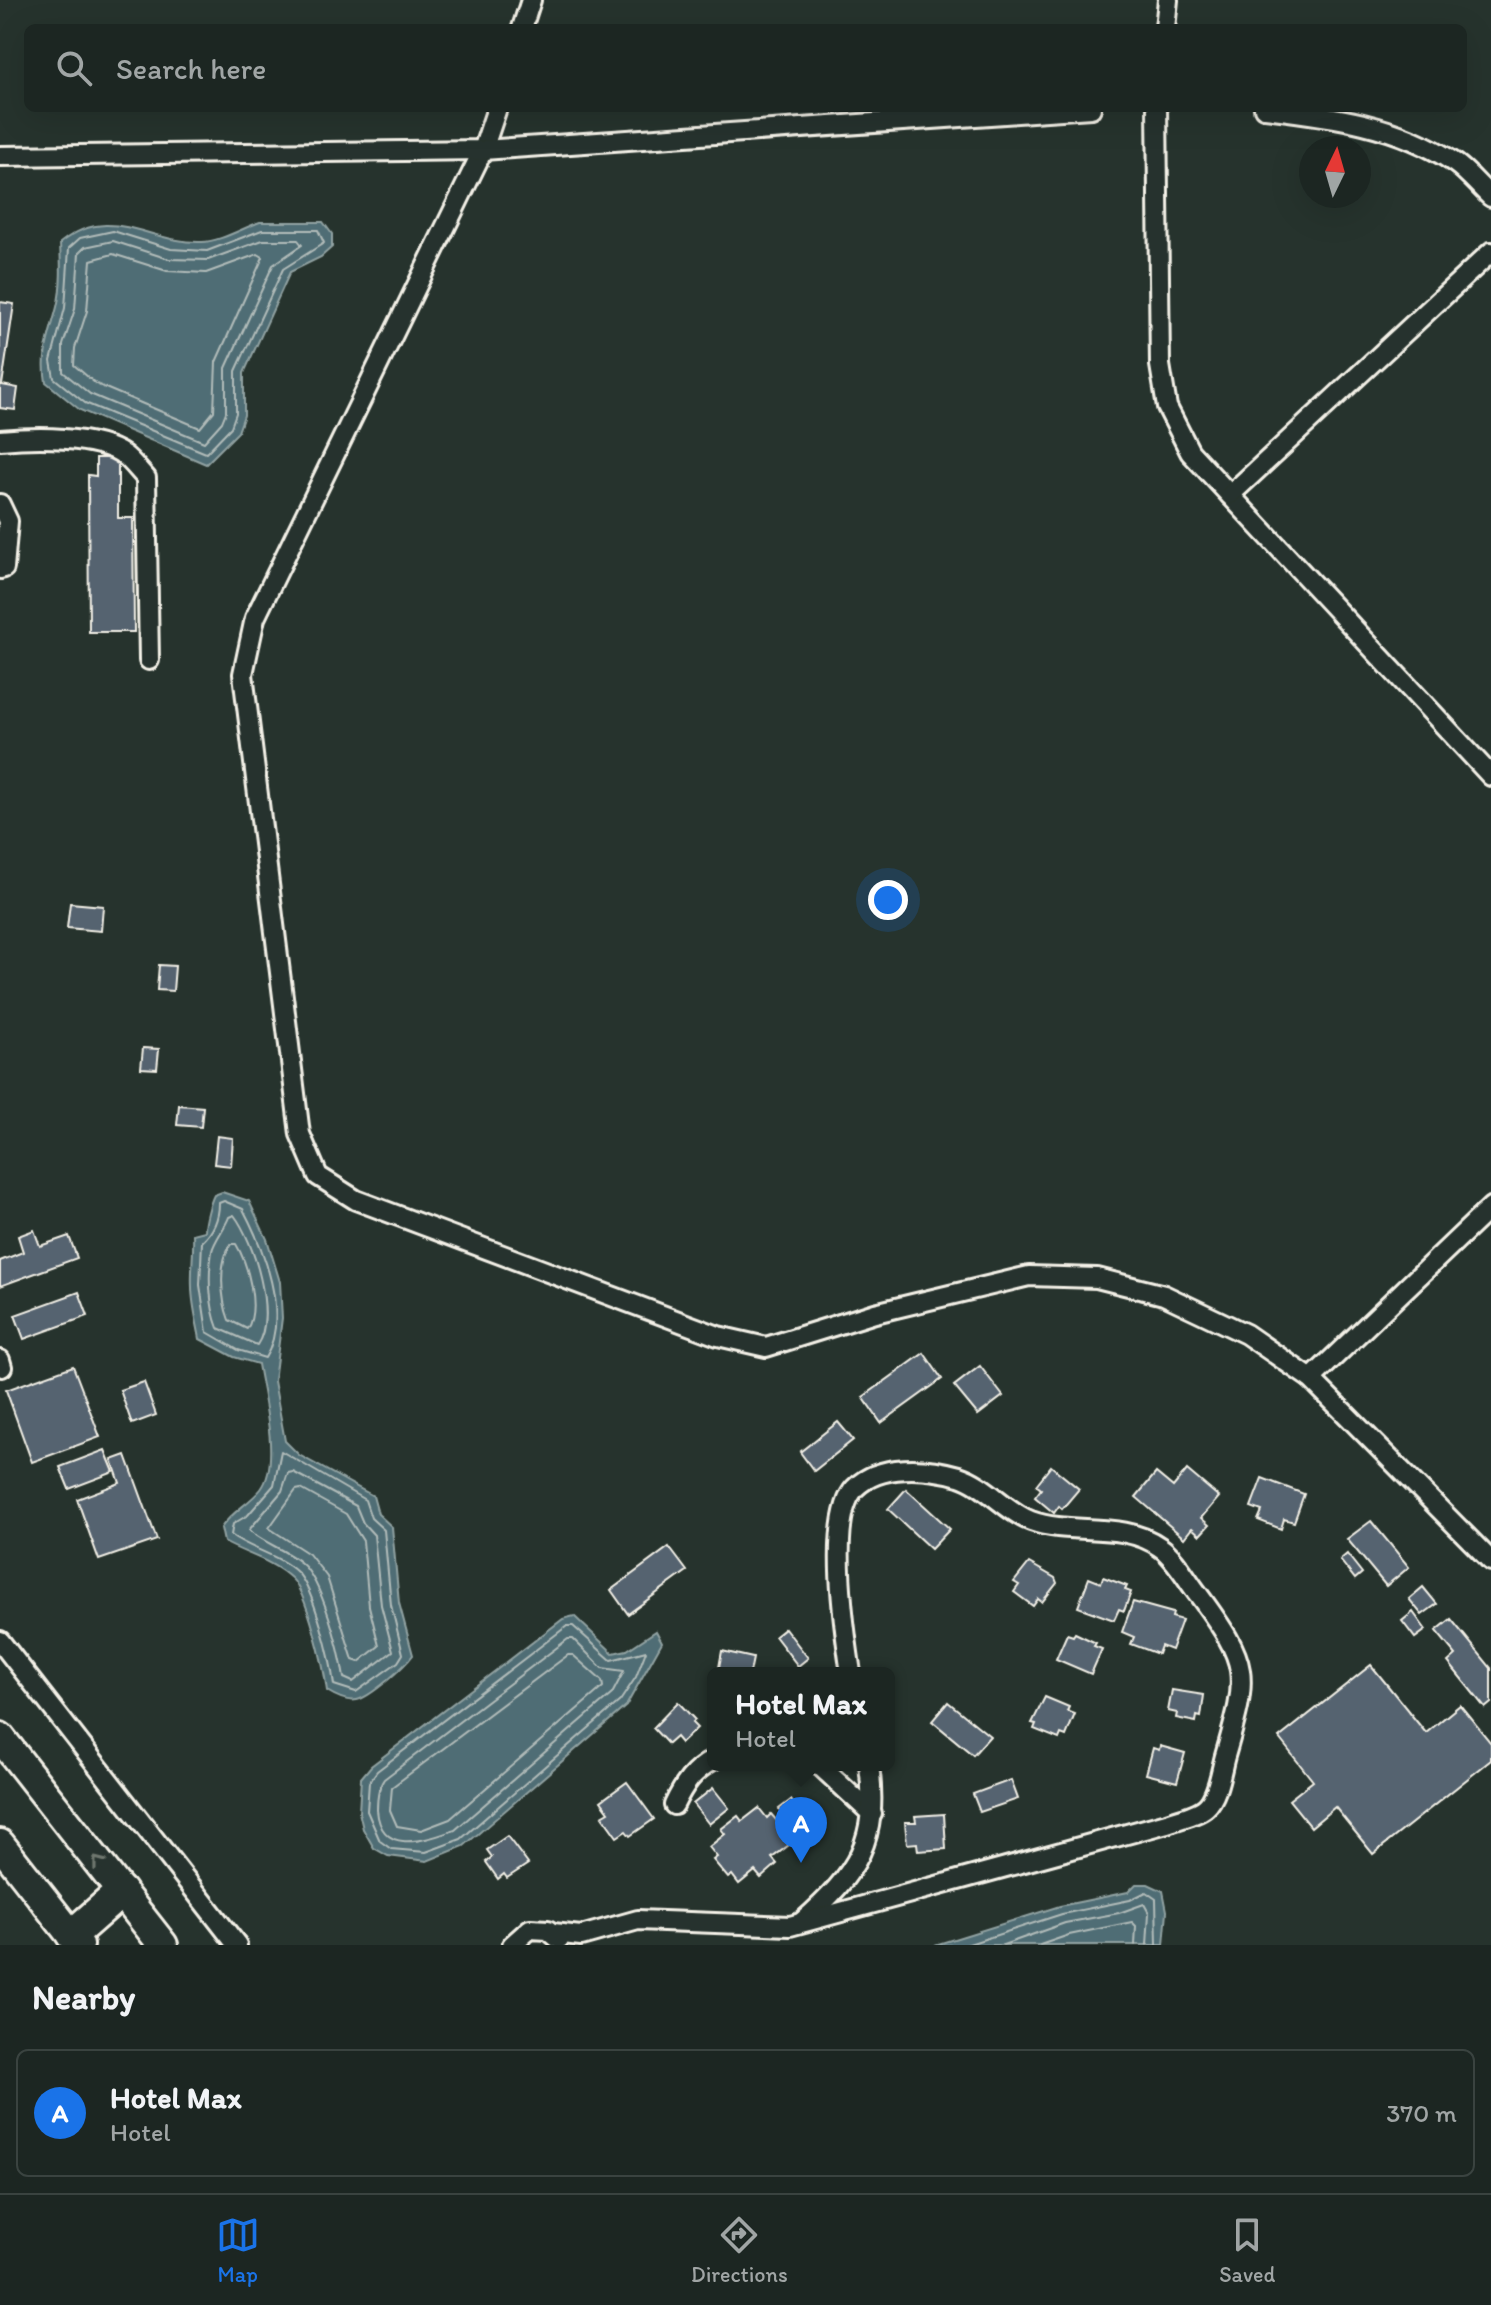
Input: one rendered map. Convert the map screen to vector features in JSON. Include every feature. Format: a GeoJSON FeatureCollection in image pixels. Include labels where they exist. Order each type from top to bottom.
{"type":"FeatureCollection","features":[{"type":"Feature","properties":{"kind":"highway"},"geometry":{"type":"LineString","coordinates":[[76,1940],[121,1892]]}},
{"type":"Feature","properties":{"kind":"main road"},"geometry":{"type":"LineString","coordinates":[[0,1737],[163,1945]]}},
{"type":"Feature","properties":{"kind":"main road"},"geometry":{"type":"LineString","coordinates":[[0,1844],[76,1940]]}},
{"type":"Feature","properties":{"kind":"street"},"geometry":{"type":"LineString","coordinates":[[523,24],[531,0]]}},
{"type":"Feature","properties":{"kind":"street"},"geometry":{"type":"LineString","coordinates":[[1165,24],[1168,0]]}},
{"type":"Feature","properties":{"kind":"street"},"geometry":{"type":"LineString","coordinates":[[496,112],[483,150],[255,618],[243,674],[300,1134],[318,1176],[356,1200],[718,1336],[766,1347],[875,1313],[1029,1276],[1097,1278],[1177,1302],[1246,1334],[1311,1379],[1487,1549]]}},
{"type":"Feature","properties":{"kind":"street"},"geometry":{"type":"LineString","coordinates":[[0,156],[483,150],[1033,112]]}},
{"type":"Feature","properties":{"kind":"street"},"geometry":{"type":"LineString","coordinates":[[1157,112],[1160,365],[1167,407],[1190,452],[1491,776]]}},
{"type":"Feature","properties":{"kind":"street"},"geometry":{"type":"LineString","coordinates":[[1300,112],[1336,116],[1399,134],[1456,163],[1491,197]]}},
{"type":"Feature","properties":{"kind":"street"},"geometry":{"type":"LineString","coordinates":[[1230,495],[1491,252]]}},
{"type":"Feature","properties":{"kind":"street"},"geometry":{"type":"LineString","coordinates":[[0,440],[35,437],[85,442],[123,454],[146,478],[149,660]]}},
{"type":"Feature","properties":{"kind":"street"},"geometry":{"type":"LineString","coordinates":[[0,504],[8,521],[4,568],[0,569]]}},
{"type":"Feature","properties":{"kind":"street"},"geometry":{"type":"LineString","coordinates":[[1311,1379],[1491,1207]]}},
{"type":"Feature","properties":{"kind":"street"},"geometry":{"type":"LineString","coordinates":[[512,1945],[530,1929],[558,1939],[577,1941],[638,1920],[730,1925],[800,1924],[1111,1841],[1207,1806],[1215,1792],[1243,1695],[1242,1671],[1230,1638],[1162,1547],[1135,1535],[1051,1526],[1027,1520],[1005,1502],[960,1476],[901,1469],[873,1474],[853,1490],[844,1517],[844,1629],[850,1667]]}},
{"type":"Feature","properties":{"kind":"street"},"geometry":{"type":"LineString","coordinates":[[0,1641],[237,1945]]}},
{"type":"Feature","properties":{"kind":"street"},"geometry":{"type":"LineString","coordinates":[[674,1805],[683,1785],[697,1769],[707,1763]]}},
{"type":"Feature","properties":{"kind":"street"},"geometry":{"type":"LineString","coordinates":[[825,1771],[872,1814]]}},
{"type":"Feature","properties":{"kind":"street"},"geometry":{"type":"LineString","coordinates":[[800,1924],[841,1886],[861,1856],[872,1814],[869,1771]]}},
{"type":"Feature","properties":{"kind":"water"},"geometry":{"type":"Polygon","coordinates":[[[260,222],[323,222],[332,234],[332,247],[321,257],[290,272],[244,373],[244,415],[238,432],[206,464],[80,410],[46,382],[45,353],[60,292],[60,243],[79,231],[113,225],[182,241],[202,242],[260,222]]]}},
{"type":"Feature","properties":{"kind":"water"},"geometry":{"type":"Polygon","coordinates":[[[222,1192],[249,1201],[267,1239],[280,1282],[282,1318],[274,1381],[285,1441],[299,1455],[373,1496],[378,1514],[392,1527],[399,1603],[413,1655],[379,1687],[357,1700],[337,1697],[327,1691],[309,1614],[291,1578],[267,1562],[224,1542],[221,1528],[261,1489],[267,1477],[270,1446],[258,1364],[234,1357],[200,1339],[195,1313],[193,1234],[205,1231],[212,1198],[222,1192]]]}},
{"type":"Feature","properties":{"kind":"water"},"geometry":{"type":"Polygon","coordinates":[[[574,1616],[613,1653],[627,1650],[656,1631],[662,1642],[626,1706],[464,1846],[427,1861],[388,1856],[374,1848],[363,1829],[359,1812],[361,1778],[371,1766],[563,1619],[574,1616]]]}},
{"type":"Feature","properties":{"kind":"water"},"geometry":{"type":"Polygon","coordinates":[[[1136,1884],[1148,1884],[1163,1891],[1167,1911],[1164,1945],[935,1945],[1060,1906],[1128,1892],[1136,1884]]]}},
{"type":"Feature","properties":{"kind":"building"},"geometry":{"type":"Polygon","coordinates":[[[0,302],[14,304],[2,385],[18,388],[15,410],[0,408],[0,302]]]}},
{"type":"Feature","properties":{"kind":"building"},"geometry":{"type":"Polygon","coordinates":[[[96,458],[118,458],[118,518],[133,518],[134,632],[89,632],[88,475],[96,476],[96,458]]]}},
{"type":"Feature","properties":{"kind":"building"},"geometry":{"type":"Polygon","coordinates":[[[70,903],[103,906],[101,931],[67,928],[70,903]]]}},
{"type":"Feature","properties":{"kind":"building"},"geometry":{"type":"Polygon","coordinates":[[[159,965],[175,966],[173,991],[157,990],[159,965]]]}},
{"type":"Feature","properties":{"kind":"building"},"geometry":{"type":"Polygon","coordinates":[[[143,1048],[159,1049],[157,1069],[141,1068],[143,1048]]]}},
{"type":"Feature","properties":{"kind":"building"},"geometry":{"type":"Polygon","coordinates":[[[179,1105],[203,1107],[201,1127],[177,1125],[179,1105]]]}},
{"type":"Feature","properties":{"kind":"building"},"geometry":{"type":"Polygon","coordinates":[[[217,1136],[233,1138],[231,1166],[214,1164],[217,1136]]]}},
{"type":"Feature","properties":{"kind":"building"},"geometry":{"type":"Polygon","coordinates":[[[34,1230],[40,1246],[69,1236],[77,1258],[0,1286],[0,1261],[23,1252],[18,1236],[34,1230]]]}},
{"type":"Feature","properties":{"kind":"building"},"geometry":{"type":"Polygon","coordinates":[[[79,1292],[88,1316],[24,1339],[15,1315],[79,1292]]]}},
{"type":"Feature","properties":{"kind":"building"},"geometry":{"type":"Polygon","coordinates":[[[924,1353],[942,1379],[881,1423],[863,1397],[924,1353]]]}},
{"type":"Feature","properties":{"kind":"building"},"geometry":{"type":"Polygon","coordinates":[[[73,1366],[100,1437],[32,1462],[6,1390],[73,1366]]]}},
{"type":"Feature","properties":{"kind":"building"},"geometry":{"type":"Polygon","coordinates":[[[980,1366],[1003,1396],[978,1415],[954,1386],[980,1366]]]}},
{"type":"Feature","properties":{"kind":"building"},"geometry":{"type":"Polygon","coordinates":[[[144,1382],[156,1415],[132,1424],[120,1390],[144,1382]]]}},
{"type":"Feature","properties":{"kind":"building"},"geometry":{"type":"Polygon","coordinates":[[[838,1422],[853,1440],[814,1471],[800,1452],[838,1422]]]}},
{"type":"Feature","properties":{"kind":"building"},"geometry":{"type":"Polygon","coordinates":[[[105,1450],[114,1472],[69,1489],[60,1467],[105,1450]]]}},
{"type":"Feature","properties":{"kind":"building"},"geometry":{"type":"Polygon","coordinates":[[[126,1455],[157,1540],[99,1560],[77,1499],[120,1483],[112,1460],[126,1455]]]}},
{"type":"Feature","properties":{"kind":"building"},"geometry":{"type":"Polygon","coordinates":[[[1051,1466],[1079,1489],[1062,1509],[1059,1506],[1054,1513],[1035,1497],[1041,1489],[1036,1485],[1051,1466]]]}},
{"type":"Feature","properties":{"kind":"building"},"geometry":{"type":"Polygon","coordinates":[[[1187,1470],[1219,1497],[1201,1518],[1209,1525],[1200,1535],[1192,1528],[1184,1538],[1136,1497],[1156,1473],[1173,1487],[1187,1470]]]}},
{"type":"Feature","properties":{"kind":"building"},"geometry":{"type":"Polygon","coordinates":[[[1262,1478],[1304,1494],[1294,1522],[1284,1519],[1281,1529],[1258,1520],[1262,1511],[1251,1507],[1262,1478]]]}},
{"type":"Feature","properties":{"kind":"building"},"geometry":{"type":"Polygon","coordinates":[[[906,1489],[950,1529],[931,1549],[888,1509],[906,1489]]]}},
{"type":"Feature","properties":{"kind":"building"},"geometry":{"type":"Polygon","coordinates":[[[1371,1521],[1409,1567],[1386,1586],[1347,1539],[1371,1521]]]}},
{"type":"Feature","properties":{"kind":"building"},"geometry":{"type":"Polygon","coordinates":[[[669,1547],[687,1571],[628,1614],[611,1590],[669,1547]]]}},
{"type":"Feature","properties":{"kind":"building"},"geometry":{"type":"Polygon","coordinates":[[[1347,1554],[1362,1573],[1355,1579],[1340,1560],[1347,1554]]]}},
{"type":"Feature","properties":{"kind":"building"},"geometry":{"type":"Polygon","coordinates":[[[1029,1563],[1055,1578],[1057,1583],[1042,1602],[1038,1599],[1033,1606],[1014,1592],[1019,1585],[1014,1582],[1029,1563]]]}},
{"type":"Feature","properties":{"kind":"building"},"geometry":{"type":"Polygon","coordinates":[[[1103,1577],[1127,1586],[1125,1590],[1131,1592],[1124,1611],[1119,1609],[1114,1620],[1078,1607],[1089,1578],[1101,1583],[1103,1577]]]}},
{"type":"Feature","properties":{"kind":"building"},"geometry":{"type":"Polygon","coordinates":[[[1423,1587],[1437,1604],[1422,1615],[1409,1599],[1423,1587]]]}},
{"type":"Feature","properties":{"kind":"building"},"geometry":{"type":"Polygon","coordinates":[[[1133,1602],[1173,1613],[1172,1617],[1182,1620],[1171,1650],[1161,1646],[1158,1654],[1131,1644],[1134,1637],[1122,1632],[1133,1602]]]}},
{"type":"Feature","properties":{"kind":"building"},"geometry":{"type":"Polygon","coordinates":[[[1413,1612],[1426,1630],[1415,1638],[1402,1621],[1413,1612]]]}},
{"type":"Feature","properties":{"kind":"building"},"geometry":{"type":"Polygon","coordinates":[[[1451,1619],[1491,1668],[1491,1703],[1485,1708],[1448,1662],[1456,1655],[1436,1631],[1451,1619]]]}},
{"type":"Feature","properties":{"kind":"building"},"geometry":{"type":"Polygon","coordinates":[[[785,1628],[808,1658],[798,1666],[775,1636],[785,1628]]]}},
{"type":"Feature","properties":{"kind":"building"},"geometry":{"type":"Polygon","coordinates":[[[1075,1633],[1102,1649],[1091,1674],[1056,1659],[1067,1634],[1073,1636],[1075,1633]]]}},
{"type":"Feature","properties":{"kind":"building"},"geometry":{"type":"Polygon","coordinates":[[[722,1651],[753,1658],[751,1667],[719,1667],[722,1651]]]}},
{"type":"Feature","properties":{"kind":"building"},"geometry":{"type":"Polygon","coordinates":[[[1371,1665],[1426,1733],[1460,1705],[1491,1743],[1491,1760],[1373,1854],[1335,1807],[1311,1827],[1289,1800],[1313,1781],[1279,1738],[1371,1665]]]}},
{"type":"Feature","properties":{"kind":"building"},"geometry":{"type":"Polygon","coordinates":[[[1172,1690],[1204,1695],[1201,1717],[1197,1716],[1196,1722],[1176,1718],[1177,1713],[1168,1711],[1172,1690]]]}},
{"type":"Feature","properties":{"kind":"building"},"geometry":{"type":"Polygon","coordinates":[[[1045,1697],[1069,1707],[1067,1711],[1075,1714],[1066,1736],[1061,1734],[1059,1739],[1034,1729],[1036,1724],[1032,1723],[1045,1697]]]}},
{"type":"Feature","properties":{"kind":"building"},"geometry":{"type":"Polygon","coordinates":[[[678,1702],[695,1720],[692,1723],[697,1728],[681,1743],[676,1737],[668,1744],[653,1728],[678,1702]]]}},
{"type":"Feature","properties":{"kind":"building"},"geometry":{"type":"Polygon","coordinates":[[[948,1702],[990,1736],[973,1755],[932,1721],[948,1702]]]}},
{"type":"Feature","properties":{"kind":"building"},"geometry":{"type":"Polygon","coordinates":[[[1160,1746],[1185,1753],[1177,1782],[1146,1774],[1153,1748],[1159,1750],[1160,1746]]]}},
{"type":"Feature","properties":{"kind":"building"},"geometry":{"type":"Polygon","coordinates":[[[1011,1780],[1018,1799],[980,1812],[973,1794],[1011,1780]]]}},
{"type":"Feature","properties":{"kind":"building"},"geometry":{"type":"Polygon","coordinates":[[[627,1782],[654,1819],[630,1836],[626,1831],[617,1837],[602,1816],[609,1812],[601,1801],[627,1782]]]}},
{"type":"Feature","properties":{"kind":"building"},"geometry":{"type":"Polygon","coordinates":[[[713,1788],[729,1808],[709,1824],[693,1804],[713,1788]]]}},
{"type":"Feature","properties":{"kind":"building"},"geometry":{"type":"Polygon","coordinates":[[[791,1800],[803,1816],[790,1825],[779,1809],[791,1800]]]}},
{"type":"Feature","properties":{"kind":"building"},"geometry":{"type":"Polygon","coordinates":[[[759,1808],[767,1818],[771,1814],[785,1830],[780,1834],[789,1845],[772,1858],[777,1864],[761,1878],[755,1871],[739,1884],[732,1875],[728,1878],[713,1860],[717,1857],[709,1847],[725,1834],[721,1829],[738,1816],[742,1821],[759,1808]]]}},
{"type":"Feature","properties":{"kind":"building"},"geometry":{"type":"Polygon","coordinates":[[[944,1814],[946,1849],[918,1851],[917,1843],[907,1844],[905,1822],[916,1822],[915,1816],[944,1814]]]}},
{"type":"Feature","properties":{"kind":"building"},"geometry":{"type":"Polygon","coordinates":[[[507,1836],[528,1864],[507,1878],[504,1874],[498,1879],[486,1862],[492,1857],[487,1850],[507,1836]]]}},
{"type":"Feature","properties":{"kind":"place","name":"Hotel Max"},"geometry":{"type":"Point","coordinates":[801,1863]}}]}
